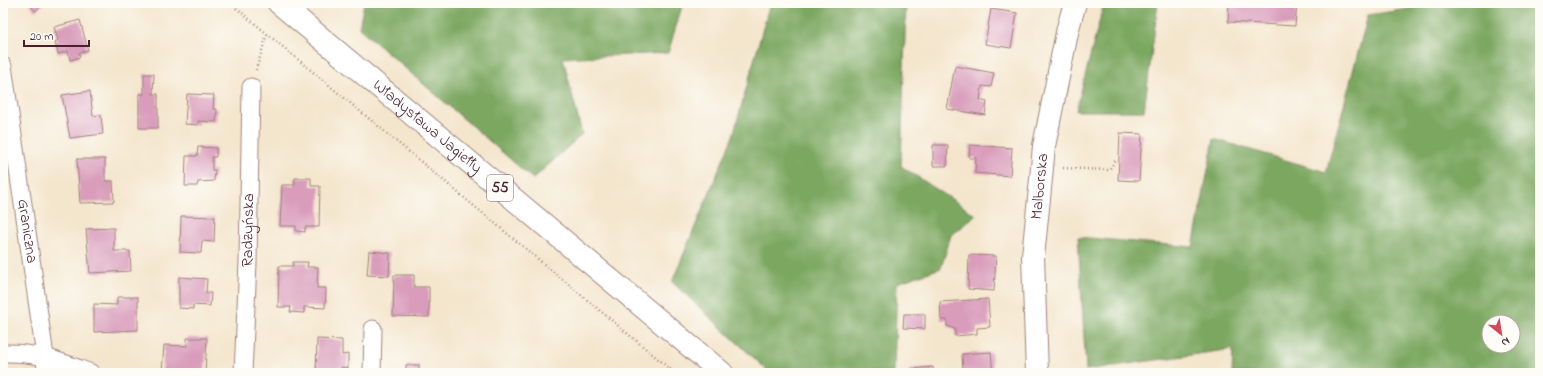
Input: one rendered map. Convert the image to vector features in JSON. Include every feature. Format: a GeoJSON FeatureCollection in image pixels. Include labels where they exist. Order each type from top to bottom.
{"type":"FeatureCollection","features":[{"type":"Feature","properties":{"kind":"main road","name":"Władysława Jagiełły"},"geometry":{"type":"LineString","coordinates":[[279,3],[722,373]]}},
{"type":"Feature","properties":{"kind":"main road","name":"Malborska"},"geometry":{"type":"LineString","coordinates":[[1037,373],[1033,256],[1044,146],[1068,28],[1075,3]]}},
{"type":"Feature","properties":{"kind":"street","name":"Graniczna"},"geometry":{"type":"LineString","coordinates":[[3,66],[45,356],[46,373]]}},
{"type":"Feature","properties":{"kind":"street","name":"Radzyńska"},"geometry":{"type":"LineString","coordinates":[[243,373],[248,262],[251,87]]}},
{"type":"Feature","properties":{"kind":"street"},"geometry":{"type":"LineString","coordinates":[[372,373],[374,329]]}},
{"type":"Feature","properties":{"kind":"street"},"geometry":{"type":"LineString","coordinates":[[3,353],[45,356],[91,373]]}},
{"type":"Feature","properties":{"kind":"path"},"geometry":{"type":"LineString","coordinates":[[230,3],[675,373]]}},
{"type":"Feature","properties":{"kind":"path"},"geometry":{"type":"LineString","coordinates":[[251,87],[267,34]]}},
{"type":"Feature","properties":{"kind":"path"},"geometry":{"type":"LineString","coordinates":[[1060,168],[1109,170],[1115,161]]}},
{"type":"Feature","properties":{"kind":"green space"},"geometry":{"type":"Polygon","coordinates":[[[364,3],[683,3],[668,53],[563,58],[582,134],[533,179],[359,28],[364,3]]]}},
{"type":"Feature","properties":{"kind":"green space"},"geometry":{"type":"Polygon","coordinates":[[[770,3],[906,3],[901,166],[976,215],[951,235],[941,268],[897,283],[894,373],[770,373],[672,282],[733,136],[770,3]]]}},
{"type":"Feature","properties":{"kind":"green space"},"geometry":{"type":"Polygon","coordinates":[[[1104,3],[1158,3],[1144,111],[1076,111],[1104,3]]]}},
{"type":"Feature","properties":{"kind":"green space"},"geometry":{"type":"Polygon","coordinates":[[[1449,3],[1540,3],[1540,373],[1232,373],[1233,349],[1086,370],[1078,237],[1193,247],[1214,139],[1326,172],[1368,15],[1449,3]]]}},
{"type":"Feature","properties":{"kind":"building"},"geometry":{"type":"Polygon","coordinates":[[[29,3],[45,3],[35,11],[29,3]]]}},
{"type":"Feature","properties":{"kind":"building"},"geometry":{"type":"Polygon","coordinates":[[[1229,3],[1297,3],[1295,26],[1228,22],[1229,3]]]}},
{"type":"Feature","properties":{"kind":"building"},"geometry":{"type":"Polygon","coordinates":[[[991,9],[1017,13],[1011,48],[985,44],[991,9]]]}},
{"type":"Feature","properties":{"kind":"building"},"geometry":{"type":"Polygon","coordinates":[[[80,20],[88,50],[79,53],[80,57],[70,60],[68,51],[58,54],[55,42],[58,40],[54,27],[80,20]]]}},
{"type":"Feature","properties":{"kind":"building"},"geometry":{"type":"Polygon","coordinates":[[[955,66],[994,73],[991,87],[982,86],[980,100],[987,102],[985,115],[947,109],[955,66]]]}},
{"type":"Feature","properties":{"kind":"building"},"geometry":{"type":"Polygon","coordinates":[[[144,74],[154,74],[153,94],[158,94],[158,128],[139,128],[139,94],[144,94],[144,74]]]}},
{"type":"Feature","properties":{"kind":"building"},"geometry":{"type":"Polygon","coordinates":[[[90,91],[93,116],[101,115],[103,134],[70,138],[62,95],[90,91]]]}},
{"type":"Feature","properties":{"kind":"building"},"geometry":{"type":"Polygon","coordinates":[[[187,94],[214,95],[213,109],[217,109],[216,122],[198,121],[198,125],[185,124],[187,94]]]}},
{"type":"Feature","properties":{"kind":"building"},"geometry":{"type":"Polygon","coordinates":[[[1120,133],[1142,134],[1139,181],[1118,180],[1120,133]]]}},
{"type":"Feature","properties":{"kind":"building"},"geometry":{"type":"Polygon","coordinates":[[[933,145],[948,145],[947,166],[933,166],[933,145]]]}},
{"type":"Feature","properties":{"kind":"building"},"geometry":{"type":"Polygon","coordinates":[[[970,145],[1012,148],[1010,176],[975,173],[976,158],[969,158],[970,145]]]}},
{"type":"Feature","properties":{"kind":"building"},"geometry":{"type":"Polygon","coordinates":[[[198,147],[216,148],[216,157],[212,157],[212,170],[215,170],[214,181],[198,182],[197,186],[185,186],[186,156],[197,156],[198,147]]]}},
{"type":"Feature","properties":{"kind":"building"},"geometry":{"type":"Polygon","coordinates":[[[77,159],[105,159],[105,181],[113,181],[114,202],[80,203],[77,159]]]}},
{"type":"Feature","properties":{"kind":"building"},"geometry":{"type":"Polygon","coordinates":[[[295,178],[311,178],[311,186],[320,186],[319,227],[305,227],[305,232],[296,231],[296,226],[280,226],[282,185],[295,185],[295,178]]]}},
{"type":"Feature","properties":{"kind":"building"},"geometry":{"type":"Polygon","coordinates":[[[181,216],[215,217],[214,242],[202,241],[201,253],[180,252],[181,216]]]}},
{"type":"Feature","properties":{"kind":"building"},"geometry":{"type":"Polygon","coordinates":[[[114,228],[114,251],[130,251],[131,271],[90,273],[86,229],[114,228]]]}},
{"type":"Feature","properties":{"kind":"building"},"geometry":{"type":"Polygon","coordinates":[[[369,251],[390,253],[389,276],[367,275],[369,251]]]}},
{"type":"Feature","properties":{"kind":"building"},"geometry":{"type":"Polygon","coordinates":[[[969,255],[996,256],[994,291],[968,289],[969,255]]]}},
{"type":"Feature","properties":{"kind":"building"},"geometry":{"type":"Polygon","coordinates":[[[293,262],[308,262],[307,267],[318,267],[317,288],[326,288],[325,308],[304,307],[304,313],[290,312],[291,307],[278,307],[279,266],[293,266],[293,262]]]}},
{"type":"Feature","properties":{"kind":"building"},"geometry":{"type":"Polygon","coordinates":[[[394,275],[414,275],[414,287],[429,287],[429,317],[393,316],[394,275]]]}},
{"type":"Feature","properties":{"kind":"building"},"geometry":{"type":"Polygon","coordinates":[[[179,277],[207,279],[206,293],[211,293],[210,306],[193,305],[193,309],[179,308],[179,277]]]}},
{"type":"Feature","properties":{"kind":"building"},"geometry":{"type":"Polygon","coordinates":[[[117,297],[138,297],[138,330],[94,332],[94,304],[117,305],[117,297]]]}},
{"type":"Feature","properties":{"kind":"building"},"geometry":{"type":"Polygon","coordinates":[[[988,299],[990,327],[977,328],[977,334],[955,336],[955,329],[947,326],[947,320],[941,320],[940,302],[988,299]]]}},
{"type":"Feature","properties":{"kind":"building"},"geometry":{"type":"Polygon","coordinates":[[[904,314],[925,314],[925,329],[903,328],[904,314]]]}},
{"type":"Feature","properties":{"kind":"building"},"geometry":{"type":"Polygon","coordinates":[[[187,338],[207,338],[205,372],[162,372],[164,345],[187,346],[187,338]]]}},
{"type":"Feature","properties":{"kind":"building"},"geometry":{"type":"Polygon","coordinates":[[[317,339],[342,340],[342,355],[348,354],[348,368],[341,367],[341,373],[316,373],[317,339]]]}},
{"type":"Feature","properties":{"kind":"building"},"geometry":{"type":"Polygon","coordinates":[[[991,352],[993,373],[963,373],[962,354],[991,352]]]}},
{"type":"Feature","properties":{"kind":"building"},"geometry":{"type":"Polygon","coordinates":[[[406,365],[419,365],[419,373],[406,373],[406,365]]]}},
{"type":"Feature","properties":{"kind":"building"},"geometry":{"type":"Polygon","coordinates":[[[933,367],[934,373],[910,373],[910,369],[933,367]]]}}]}
